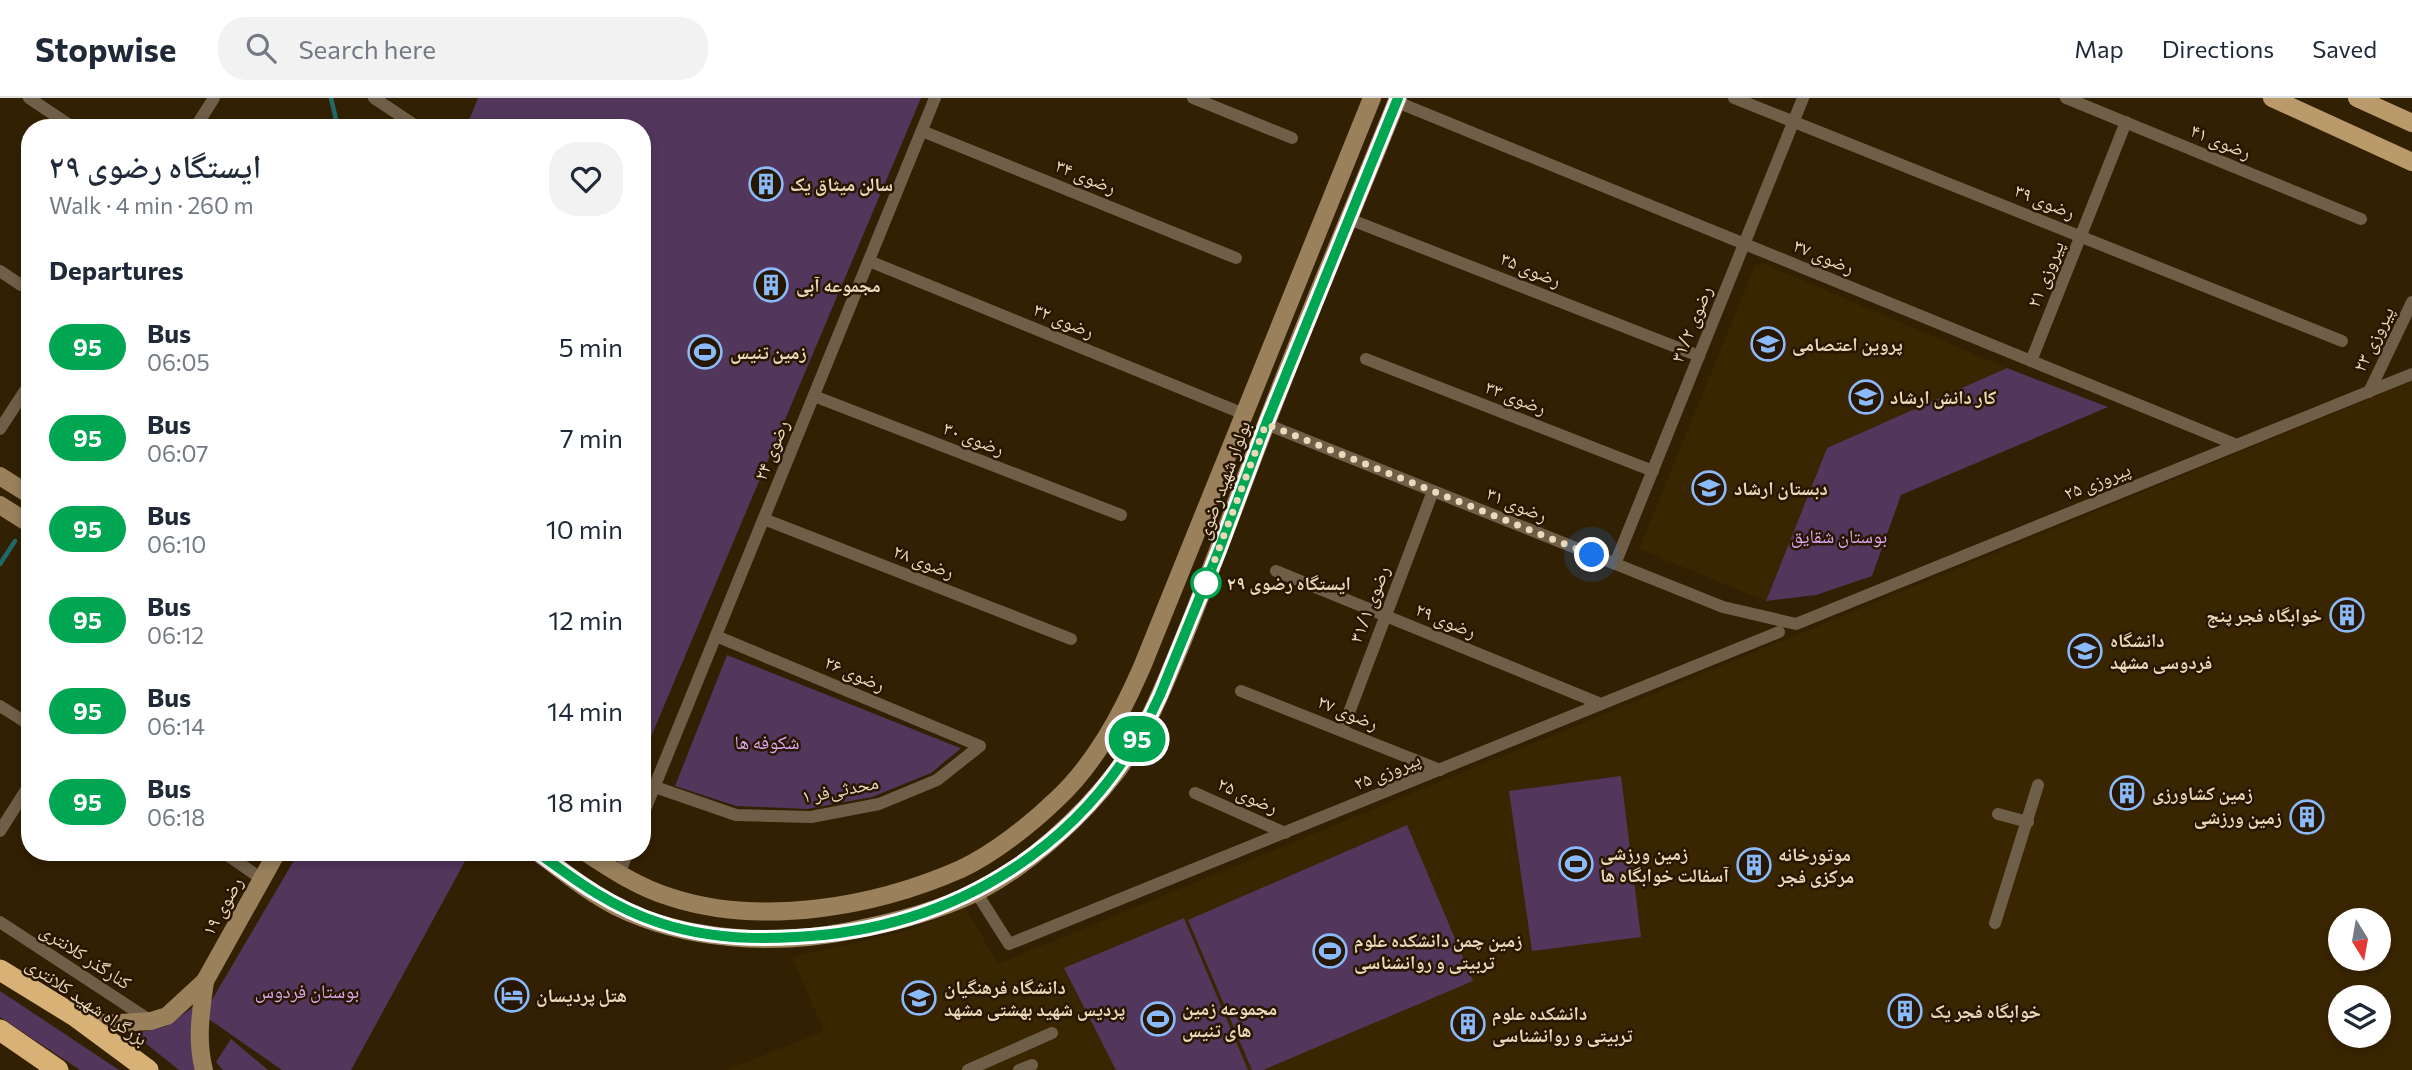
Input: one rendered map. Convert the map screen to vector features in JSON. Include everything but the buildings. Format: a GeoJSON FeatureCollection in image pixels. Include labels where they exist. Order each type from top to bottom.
{"type":"FeatureCollection","features":[{"type":"Feature","properties":{"kind":"highway","name":"بزرگراه شهید کلانتری"},"geometry":{"type":"LineString","coordinates":[[0,970],[75,1016],[148,1070]]}},
{"type":"Feature","properties":{"kind":"highway"},"geometry":{"type":"LineString","coordinates":[[0,1030],[58,1070]]}},
{"type":"Feature","properties":{"kind":"main road"},"geometry":{"type":"LineString","coordinates":[[2272,98],[2412,162]]}},
{"type":"Feature","properties":{"kind":"main road"},"geometry":{"type":"LineString","coordinates":[[2357,98],[2412,122]]}},
{"type":"Feature","properties":{"kind":"street"},"geometry":{"type":"LineString","coordinates":[[29,98],[60,119]]}},
{"type":"Feature","properties":{"kind":"street"},"geometry":{"type":"LineString","coordinates":[[201,119],[215,98]]}},
{"type":"Feature","properties":{"kind":"street"},"geometry":{"type":"LineString","coordinates":[[374,98],[406,119]]}},
{"type":"Feature","properties":{"kind":"street","name":"رضوی ۲۴"},"geometry":{"type":"LineString","coordinates":[[651,796],[935,98]]}},
{"type":"Feature","properties":{"kind":"street"},"geometry":{"type":"LineString","coordinates":[[1193,98],[1293,138]]}},
{"type":"Feature","properties":{"kind":"street","name":"بولوار شهید رضوی"},"geometry":{"type":"LineString","coordinates":[[600,861],[619,874],[669,897],[711,907],[767,912],[823,909],[895,894],[963,868],[1012,836],[1057,799],[1095,754],[1126,703],[1372,98]]}},
{"type":"Feature","properties":{"kind":"street","name":"رضوی ۳۹"},"geometry":{"type":"LineString","coordinates":[[1734,98],[2342,341]]}},
{"type":"Feature","properties":{"kind":"street","name":"رضوی ۳۱/۲"},"geometry":{"type":"LineString","coordinates":[[1615,564],[1803,98]]}},
{"type":"Feature","properties":{"kind":"street","name":"رضوی ۴۱"},"geometry":{"type":"LineString","coordinates":[[2066,98],[2361,219]]}},
{"type":"Feature","properties":{"kind":"street","name":"بولوار شهید رضوی"},"geometry":{"type":"LineString","coordinates":[[549,861],[617,907],[662,924],[708,934],[767,939],[826,936],[903,920],[976,892],[1028,858],[1076,819],[1118,770],[1150,715],[1168,675],[1397,100]]}},
{"type":"Feature","properties":{"kind":"street","name":"رضوی ۳۷"},"geometry":{"type":"LineString","coordinates":[[1397,100],[2237,445]]}},
{"type":"Feature","properties":{"kind":"street","name":"پیروزی ۲۱"},"geometry":{"type":"LineString","coordinates":[[2031,361],[2126,122]]}},
{"type":"Feature","properties":{"kind":"street","name":"رضوی ۳۴"},"geometry":{"type":"LineString","coordinates":[[922,131],[1236,258]]}},
{"type":"Feature","properties":{"kind":"street","name":"رضوی ۳۵"},"geometry":{"type":"LineString","coordinates":[[1349,219],[1699,356]]}},
{"type":"Feature","properties":{"kind":"street","name":"رضوی ۳۲"},"geometry":{"type":"LineString","coordinates":[[869,261],[1244,414]]}},
{"type":"Feature","properties":{"kind":"street"},"geometry":{"type":"LineString","coordinates":[[0,271],[21,285]]}},
{"type":"Feature","properties":{"kind":"street","name":"پیروزی ۲۳"},"geometry":{"type":"LineString","coordinates":[[2369,392],[2412,302]]}},
{"type":"Feature","properties":{"kind":"street","name":"رضوی ۳۳"},"geometry":{"type":"LineString","coordinates":[[1366,359],[1653,471]]}},
{"type":"Feature","properties":{"kind":"street","name":"پیروزی ۲۵"},"geometry":{"type":"LineString","coordinates":[[1796,625],[2412,374]]}},
{"type":"Feature","properties":{"kind":"street","name":"رضوی ۳۰"},"geometry":{"type":"LineString","coordinates":[[814,396],[1121,515]]}},
{"type":"Feature","properties":{"kind":"street"},"geometry":{"type":"LineString","coordinates":[[0,429],[21,397]]}},
{"type":"Feature","properties":{"kind":"street"},"geometry":{"type":"LineString","coordinates":[[1244,414],[1266,424]]}},
{"type":"Feature","properties":{"kind":"street","name":"رضوی ۳۱"},"geometry":{"type":"LineString","coordinates":[[1266,424],[1723,607],[1796,625]]}},
{"type":"Feature","properties":{"kind":"street"},"geometry":{"type":"LineString","coordinates":[[0,476],[21,489]]}},
{"type":"Feature","properties":{"kind":"street","name":"رضوی ۳۱/۱"},"geometry":{"type":"LineString","coordinates":[[1342,731],[1433,491]]}},
{"type":"Feature","properties":{"kind":"street"},"geometry":{"type":"LineString","coordinates":[[0,505],[21,518]]}},
{"type":"Feature","properties":{"kind":"street","name":"رضوی ۲۸"},"geometry":{"type":"LineString","coordinates":[[764,519],[1071,639]]}},
{"type":"Feature","properties":{"kind":"street","name":"رضوی ۲۹"},"geometry":{"type":"LineString","coordinates":[[1276,572],[1601,704]]}},
{"type":"Feature","properties":{"kind":"street","name":"پیروزی ۲۵"},"geometry":{"type":"LineString","coordinates":[[976,892],[1009,944],[1779,632]]}},
{"type":"Feature","properties":{"kind":"street","name":"رضوی ۲۶"},"geometry":{"type":"LineString","coordinates":[[716,636],[980,746]]}},
{"type":"Feature","properties":{"kind":"street","name":"رضوی ۲۷"},"geometry":{"type":"LineString","coordinates":[[1241,691],[1440,770]]}},
{"type":"Feature","properties":{"kind":"street"},"geometry":{"type":"LineString","coordinates":[[0,706],[21,719]]}},
{"type":"Feature","properties":{"kind":"street","name":"محدثی‌فر ۱"},"geometry":{"type":"LineString","coordinates":[[655,787],[736,815],[811,817],[878,804],[937,780],[980,746]]}},
{"type":"Feature","properties":{"kind":"street"},"geometry":{"type":"LineString","coordinates":[[1995,923],[2038,785]]}},
{"type":"Feature","properties":{"kind":"street","name":"رضوی ۲۵"},"geometry":{"type":"LineString","coordinates":[[1195,793],[1285,833]]}},
{"type":"Feature","properties":{"kind":"street"},"geometry":{"type":"LineString","coordinates":[[0,831],[21,798]]}},
{"type":"Feature","properties":{"kind":"street"},"geometry":{"type":"LineString","coordinates":[[1998,814],[2028,822]]}},
{"type":"Feature","properties":{"kind":"street"},"geometry":{"type":"LineString","coordinates":[[235,861],[262,879]]}},
{"type":"Feature","properties":{"kind":"street","name":"رضوی ۱۹"},"geometry":{"type":"LineString","coordinates":[[205,981],[272,861]]}},
{"type":"Feature","properties":{"kind":"street"},"geometry":{"type":"LineString","coordinates":[[619,874],[624,861]]}},
{"type":"Feature","properties":{"kind":"street","name":"کنارگذر کلانتری"},"geometry":{"type":"LineString","coordinates":[[0,922],[151,1021]]}},
{"type":"Feature","properties":{"kind":"street"},"geometry":{"type":"LineString","coordinates":[[75,1016],[106,1024],[151,1021],[167,1016],[205,981]]}},
{"type":"Feature","properties":{"kind":"street"},"geometry":{"type":"LineString","coordinates":[[204,1070],[200,1056],[199,1028],[205,981]]}},
{"type":"Feature","properties":{"kind":"street"},"geometry":{"type":"LineString","coordinates":[[968,1070],[1052,1033]]}},
{"type":"Feature","properties":{"kind":"street"},"geometry":{"type":"LineString","coordinates":[[1019,1070],[1032,1065]]}},
{"type":"Feature","properties":{"kind":"shaded area"},"geometry":{"type":"Polygon","coordinates":[[[1762,263],[2007,368],[1827,448],[1766,601],[1639,549],[1755,266],[1762,263]]]}},
{"type":"Feature","properties":{"kind":"shaded area","name":"دانشگاه فردوسی مشهد"},"geometry":{"type":"Polygon","coordinates":[[[2412,381],[2412,1070],[727,1070],[824,1031],[792,957],[907,931],[966,908],[998,964],[2412,381]]]}},
{"type":"Feature","properties":{"kind":"green space"},"geometry":{"type":"Polygon","coordinates":[[[478,98],[921,98],[651,737],[651,119],[470,119],[478,98]]]}},
{"type":"Feature","properties":{"kind":"green space","name":"بوستان شقایق"},"geometry":{"type":"Polygon","coordinates":[[[2007,368],[2108,407],[1901,495],[1872,576],[1816,595],[1766,601],[1827,448],[2007,368]]]}},
{"type":"Feature","properties":{"kind":"green space","name":"شکوفه ها"},"geometry":{"type":"Polygon","coordinates":[[[727,655],[960,749],[931,773],[872,797],[807,809],[736,806],[675,786],[727,655]]]}},
{"type":"Feature","properties":{"kind":"green space","name":"زمین ورزشی آسفالت خوابگاه ها"},"geometry":{"type":"Polygon","coordinates":[[[1621,776],[1641,937],[1532,951],[1509,791],[1621,776]]]}},
{"type":"Feature","properties":{"kind":"green space","name":"زمین چمن دانشکده علوم تربیتی و روانشناسی"},"geometry":{"type":"Polygon","coordinates":[[[1407,825],[1473,981],[1263,1070],[1252,1070],[1188,920],[1407,825]]]}},
{"type":"Feature","properties":{"kind":"green space","name":"بوستان فردوس"},"geometry":{"type":"Polygon","coordinates":[[[294,861],[465,861],[351,1070],[282,1070],[203,1015],[294,861]]]}},
{"type":"Feature","properties":{"kind":"green space","name":"مجموعه زمین های تنیس"},"geometry":{"type":"Polygon","coordinates":[[[1184,918],[1248,1070],[1116,1070],[1064,968],[1184,918]]]}},
{"type":"Feature","properties":{"kind":"green space"},"geometry":{"type":"Polygon","coordinates":[[[0,991],[119,1070],[80,1070],[0,1017],[0,991]]]}},
{"type":"Feature","properties":{"kind":"green space"},"geometry":{"type":"Polygon","coordinates":[[[196,1005],[198,1070],[179,1070],[134,1034],[167,1026],[196,1005]]]}},
{"type":"Feature","properties":{"kind":"green space"},"geometry":{"type":"Polygon","coordinates":[[[231,1039],[268,1070],[223,1070],[216,1062],[231,1039]]]}},
{"type":"Feature","properties":{"kind":"waterway"},"geometry":{"type":"LineString","coordinates":[[331,98],[336,119]]}},
{"type":"Feature","properties":{"kind":"waterway"},"geometry":{"type":"LineString","coordinates":[[0,564],[15,541]]}},
{"type":"Feature","properties":{"kind":"bus line","name":"95"},"geometry":{"type":"LineString","coordinates":[[549,861],[617,907],[662,924],[708,934],[767,939],[826,936],[903,920],[976,892],[1028,858],[1076,819],[1118,770],[1160,695],[1398,98]]}},
{"type":"Feature","properties":{"kind":"place","name":"سالن میثاق یک"},"geometry":{"type":"Point","coordinates":[766,184]}},
{"type":"Feature","properties":{"kind":"place","name":"مجموعه آبی"},"geometry":{"type":"Point","coordinates":[771,285]}},
{"type":"Feature","properties":{"kind":"place","name":"پروین اعتصامی"},"geometry":{"type":"Point","coordinates":[1768,344]}},
{"type":"Feature","properties":{"kind":"place","name":"زمین تنیس"},"geometry":{"type":"Point","coordinates":[705,352]}},
{"type":"Feature","properties":{"kind":"place","name":"کار دانش ارشاد"},"geometry":{"type":"Point","coordinates":[1866,397]}},
{"type":"Feature","properties":{"kind":"place","name":"دبستان ارشاد"},"geometry":{"type":"Point","coordinates":[1709,488]}},
{"type":"Feature","properties":{"kind":"place","name":"ایستگاه رضوی ۲۹"},"geometry":{"type":"Point","coordinates":[1206,583]}},
{"type":"Feature","properties":{"kind":"place","name":"خوابگاه فجر پنج"},"geometry":{"type":"Point","coordinates":[2347,615]}},
{"type":"Feature","properties":{"kind":"place","name":"دانشگاه فردوسی مشهد"},"geometry":{"type":"Point","coordinates":[2085,651]}},
{"type":"Feature","properties":{"kind":"place","name":"زمین کشاورزی"},"geometry":{"type":"Point","coordinates":[2127,793]}},
{"type":"Feature","properties":{"kind":"place","name":"زمین ورزشی"},"geometry":{"type":"Point","coordinates":[2307,817]}},
{"type":"Feature","properties":{"kind":"place","name":"زمین ورزشی آسفالت خوابگاه ها"},"geometry":{"type":"Point","coordinates":[1576,864]}},
{"type":"Feature","properties":{"kind":"place","name":"موتورخانه مرکزی فجر"},"geometry":{"type":"Point","coordinates":[1754,865]}},
{"type":"Feature","properties":{"kind":"place","name":"زمین چمن دانشکده علوم تربیتی و روانشناسی"},"geometry":{"type":"Point","coordinates":[1330,951]}},
{"type":"Feature","properties":{"kind":"place","name":"هتل پردیسان"},"geometry":{"type":"Point","coordinates":[512,995]}},
{"type":"Feature","properties":{"kind":"place","name":"دانشگاه فرهنگیان پردیس شهید بهشتی مشهد"},"geometry":{"type":"Point","coordinates":[919,998]}},
{"type":"Feature","properties":{"kind":"place","name":"خوابگاه فجر یک"},"geometry":{"type":"Point","coordinates":[1905,1011]}},
{"type":"Feature","properties":{"kind":"place","name":"مجموعه زمین های تنیس"},"geometry":{"type":"Point","coordinates":[1158,1019]}},
{"type":"Feature","properties":{"kind":"place","name":"دانشکده علوم تربیتی و روانشناسی"},"geometry":{"type":"Point","coordinates":[1468,1024]}},
{"type":"Feature","properties":{"kind":"route"},"geometry":{"type":"LineString","coordinates":[[1206,583],[1266,424],[1592,555]]}}]}
